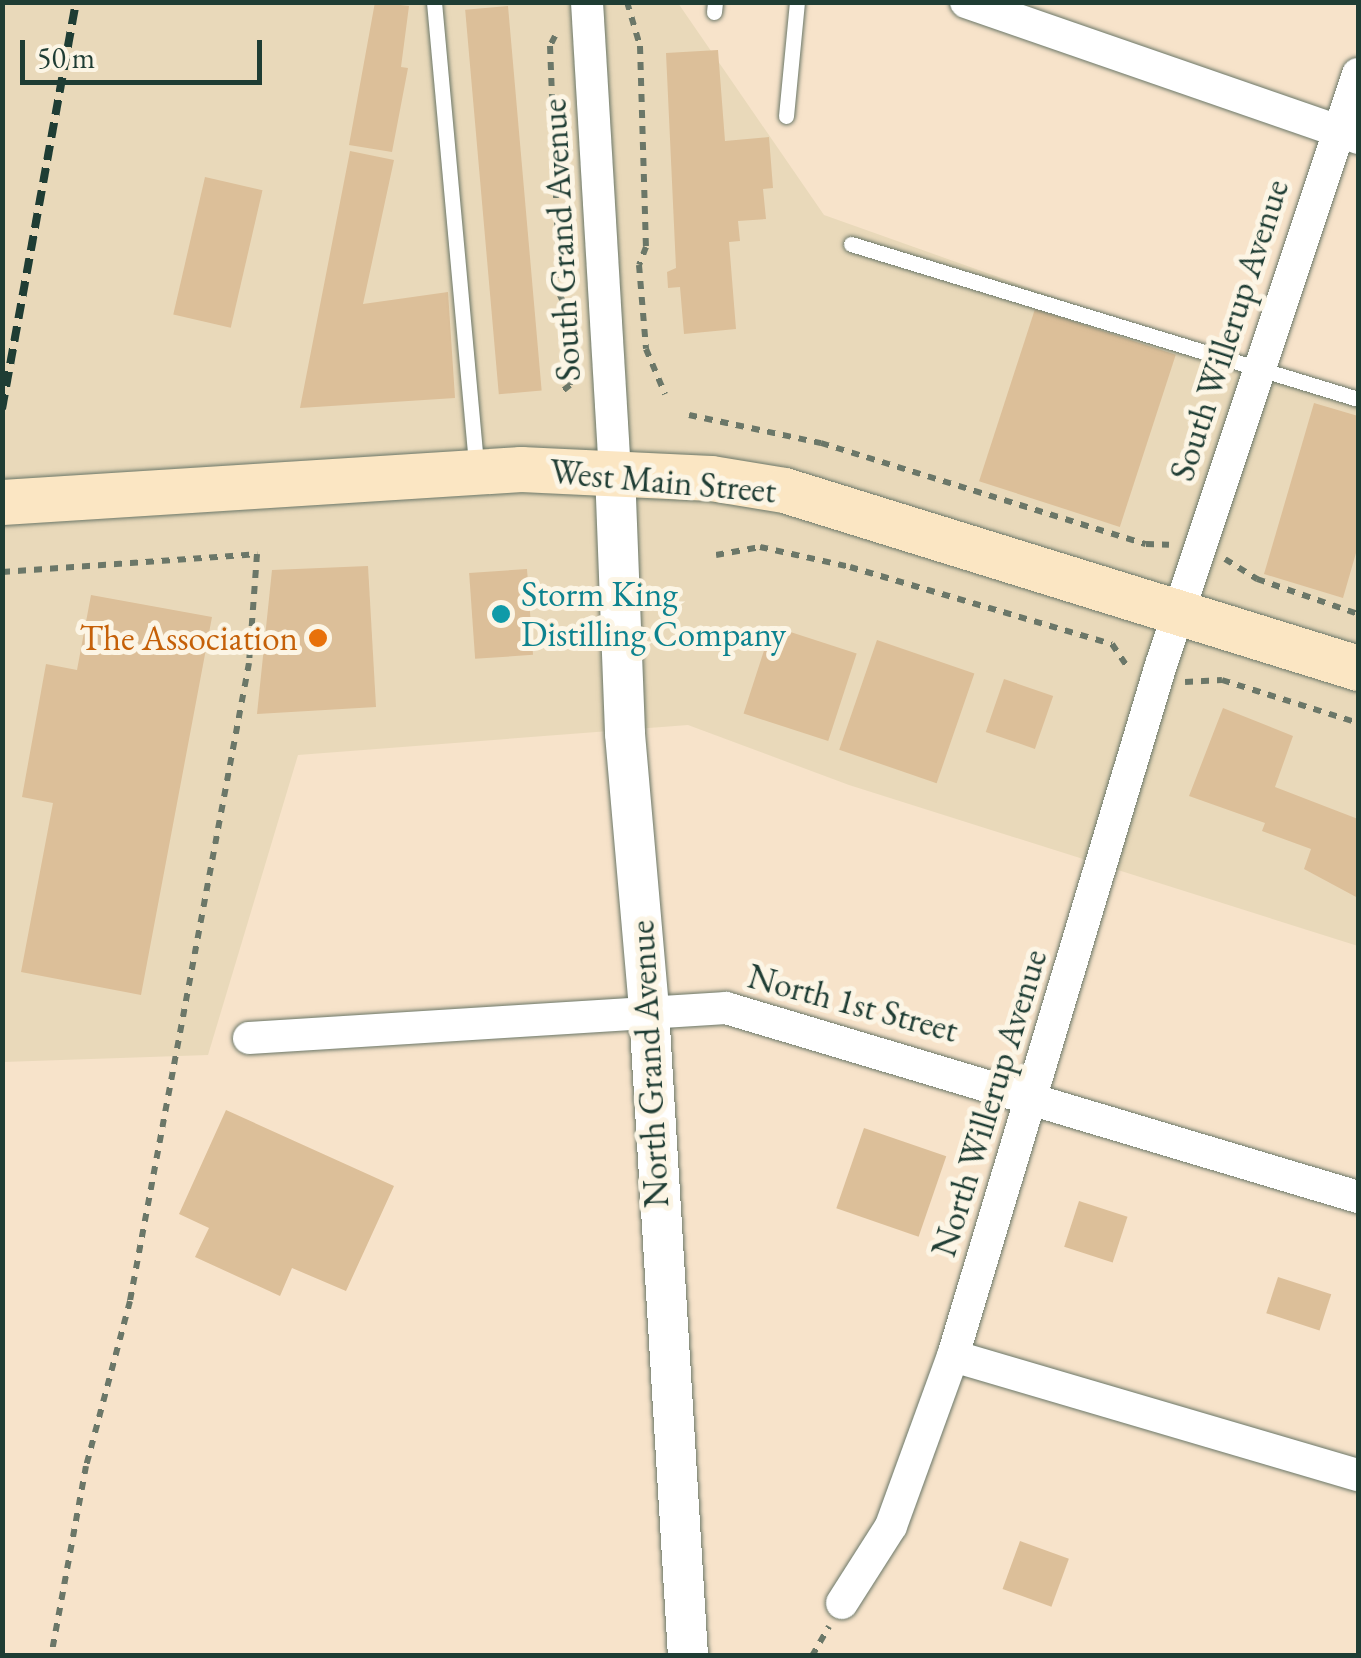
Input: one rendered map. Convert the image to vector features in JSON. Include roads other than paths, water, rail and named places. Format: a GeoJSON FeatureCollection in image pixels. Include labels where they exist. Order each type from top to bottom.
{"type":"FeatureCollection","features":[{"type":"Feature","properties":{"kind":"main road","name":"West Main Street"},"geometry":{"type":"LineString","coordinates":[[2,502],[477,470],[614,472],[784,490],[1358,668]]}},
{"type":"Feature","properties":{"kind":"street","name":"South Grand Avenue"},"geometry":{"type":"LineString","coordinates":[[587,2],[614,472]]}},
{"type":"Feature","properties":{"kind":"street"},"geometry":{"type":"LineString","coordinates":[[966,2],[1348,134]]}},
{"type":"Feature","properties":{"kind":"street","name":"South Willerup Avenue"},"geometry":{"type":"LineString","coordinates":[[1179,612],[1257,368],[1348,134],[1358,74]]}},
{"type":"Feature","properties":{"kind":"street","name":"North Grand Avenue"},"geometry":{"type":"LineString","coordinates":[[614,472],[624,734],[649,1011],[688,1656]]}},
{"type":"Feature","properties":{"kind":"street","name":"North Willerup Avenue"},"geometry":{"type":"LineString","coordinates":[[842,1603],[891,1526],[953,1356],[1179,612]]}},
{"type":"Feature","properties":{"kind":"street","name":"North 1st Street"},"geometry":{"type":"LineString","coordinates":[[249,1038],[726,1008],[1034,1096],[1358,1197]]}},
{"type":"Feature","properties":{"kind":"street"},"geometry":{"type":"LineString","coordinates":[[953,1356],[1358,1475]]}},
{"type":"Feature","properties":{"kind":"lane"},"geometry":{"type":"LineString","coordinates":[[434,2],[477,470]]}},
{"type":"Feature","properties":{"kind":"lane"},"geometry":{"type":"LineString","coordinates":[[786,116],[796,2]]}},
{"type":"Feature","properties":{"kind":"lane"},"geometry":{"type":"LineString","coordinates":[[850,244],[1358,399]]}},
{"type":"Feature","properties":{"kind":"railway"},"geometry":{"type":"LineString","coordinates":[[2,409],[76,2]]}},
{"type":"Feature","properties":{"kind":"place","name":"Storm King Distilling Company"},"geometry":{"type":"Point","coordinates":[501,614]}},
{"type":"Feature","properties":{"kind":"place","name":"The Association"},"geometry":{"type":"Point","coordinates":[318,638]}}]}
